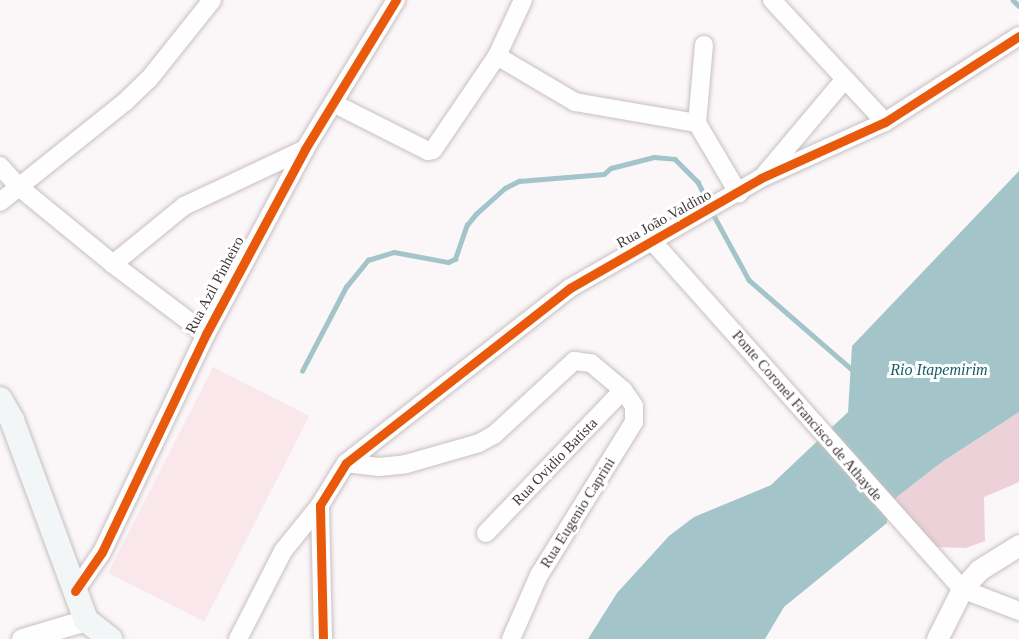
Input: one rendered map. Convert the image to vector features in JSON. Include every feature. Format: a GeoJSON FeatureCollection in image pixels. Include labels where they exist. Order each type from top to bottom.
{"type":"FeatureCollection","features":[{"type":"Feature","properties":{"kind":"main road"},"geometry":{"type":"LineString","coordinates":[[0,399],[12,420],[86,620],[110,639]]}},
{"type":"Feature","properties":{"kind":"street"},"geometry":{"type":"LineString","coordinates":[[0,202],[101,123],[141,86],[212,0]]}},
{"type":"Feature","properties":{"kind":"street","name":"Rua Azil Pinheiro"},"geometry":{"type":"LineString","coordinates":[[75,591],[102,552],[206,334],[305,149],[335,104],[396,0]]}},
{"type":"Feature","properties":{"kind":"street"},"geometry":{"type":"LineString","coordinates":[[335,104],[428,151],[433,150],[497,56],[523,0]]}},
{"type":"Feature","properties":{"kind":"street"},"geometry":{"type":"LineString","coordinates":[[772,0],[885,122]]}},
{"type":"Feature","properties":{"kind":"street","name":"Rua João Valdino"},"geometry":{"type":"LineString","coordinates":[[237,639],[297,530],[320,505],[346,464],[570,288],[721,205],[761,178],[885,122],[1019,36]]}},
{"type":"Feature","properties":{"kind":"street"},"geometry":{"type":"LineString","coordinates":[[704,45],[697,123],[738,194]]}},
{"type":"Feature","properties":{"kind":"street"},"geometry":{"type":"LineString","coordinates":[[497,56],[575,102],[697,123]]}},
{"type":"Feature","properties":{"kind":"street","name":"Rua João Valdino"},"geometry":{"type":"LineString","coordinates":[[761,178],[845,79]]}},
{"type":"Feature","properties":{"kind":"street"},"geometry":{"type":"LineString","coordinates":[[113,264],[184,206],[305,149]]}},
{"type":"Feature","properties":{"kind":"street","name":"Rua Azil Pinheiro"},"geometry":{"type":"LineString","coordinates":[[0,166],[19,187],[113,264],[206,334]]}},
{"type":"Feature","properties":{"kind":"street","name":"Ponte Coronel Francisco de Athayde"},"geometry":{"type":"LineString","coordinates":[[654,243],[962,589]]}},
{"type":"Feature","properties":{"kind":"street"},"geometry":{"type":"LineString","coordinates":[[346,464],[379,467],[439,456],[479,443],[495,434],[574,361],[591,363],[623,390]]}},
{"type":"Feature","properties":{"kind":"street","name":"Rua Ovidio Batista"},"geometry":{"type":"LineString","coordinates":[[486,533],[623,390]]}},
{"type":"Feature","properties":{"kind":"street","name":"Rua Eugenio Caprini"},"geometry":{"type":"LineString","coordinates":[[511,639],[539,575],[634,422],[634,406],[623,390]]}},
{"type":"Feature","properties":{"kind":"street"},"geometry":{"type":"LineString","coordinates":[[320,505],[323,639]]}},
{"type":"Feature","properties":{"kind":"street"},"geometry":{"type":"LineString","coordinates":[[937,639],[962,589],[979,570],[1019,545]]}},
{"type":"Feature","properties":{"kind":"street"},"geometry":{"type":"LineString","coordinates":[[962,589],[1019,611]]}},
{"type":"Feature","properties":{"kind":"street"},"geometry":{"type":"LineString","coordinates":[[22,639],[86,620]]}},
{"type":"Feature","properties":{"kind":"shaded area"},"geometry":{"type":"Polygon","coordinates":[[[213,367],[309,416],[204,622],[108,573],[213,367]]]}},
{"type":"Feature","properties":{"kind":"shaded area"},"geometry":{"type":"Polygon","coordinates":[[[1019,412],[1019,482],[984,497],[985,541],[966,548],[936,547],[889,503],[942,462],[1019,412]]]}},
{"type":"Feature","properties":{"kind":"water","name":"Rio Itapemirim"},"geometry":{"type":"Polygon","coordinates":[[[1019,171],[1019,412],[942,462],[889,503],[887,523],[784,607],[765,639],[588,639],[617,593],[669,536],[694,517],[771,485],[848,412],[852,346],[1019,171]]]}},
{"type":"Feature","properties":{"kind":"waterway"},"geometry":{"type":"LineString","coordinates":[[1013,0],[1019,6]]}},
{"type":"Feature","properties":{"kind":"waterway"},"geometry":{"type":"LineString","coordinates":[[302,371],[346,287],[368,260],[394,252],[448,262],[455,259],[467,225],[476,214],[505,188],[519,181],[604,174],[611,168],[654,157],[675,159],[698,182],[709,204]]}},
{"type":"Feature","properties":{"kind":"waterway"},"geometry":{"type":"LineString","coordinates":[[712,212],[749,280],[856,373]]}},
{"type":"Feature","properties":{"kind":"cycle path"},"geometry":{"type":"LineString","coordinates":[[75,591],[102,552],[206,334],[305,149],[396,0]]}},
{"type":"Feature","properties":{"kind":"cycle path"},"geometry":{"type":"LineString","coordinates":[[323,639],[320,505],[346,463],[570,288],[761,178],[885,122],[1019,36]]}}]}
